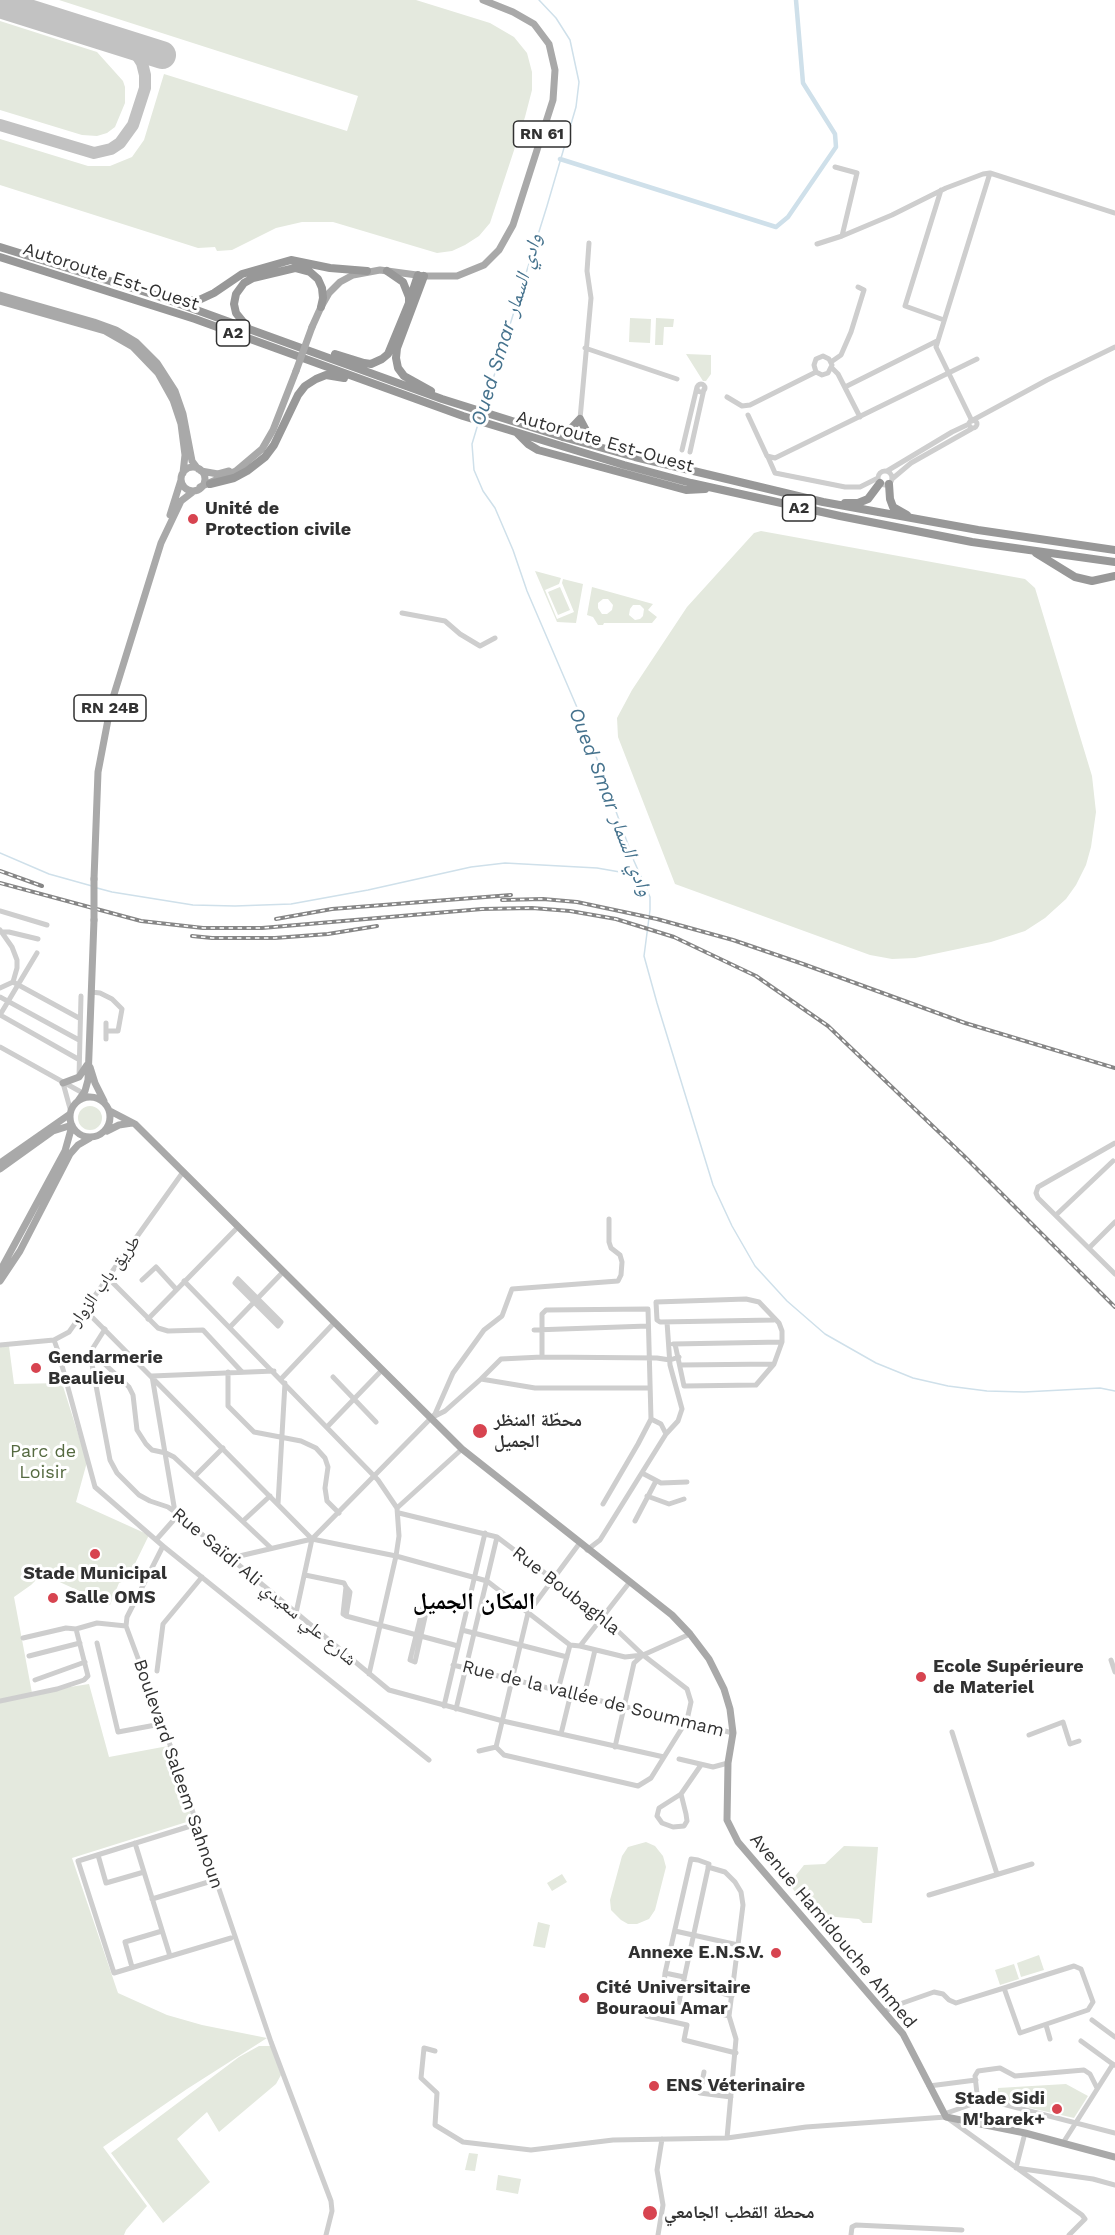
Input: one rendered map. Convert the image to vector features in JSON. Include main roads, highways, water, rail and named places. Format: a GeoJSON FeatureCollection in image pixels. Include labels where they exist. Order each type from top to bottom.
{"type":"FeatureCollection","features":[{"type":"Feature","properties":{"kind":"highway","name":"Autoroute Est-Ouest"},"geometry":{"type":"LineString","coordinates":[[0,247],[155,295],[442,399],[599,447],[823,502],[1115,550]]}},
{"type":"Feature","properties":{"kind":"highway","name":"Autoroute Est-Ouest"},"geometry":{"type":"LineString","coordinates":[[0,257],[195,319],[463,416],[624,465],[783,505],[928,534],[1115,562]]}},
{"type":"Feature","properties":{"kind":"highway"},"geometry":{"type":"LineString","coordinates":[[155,295],[173,299],[199,300],[242,274],[291,260],[330,268],[367,271]]}},
{"type":"Feature","properties":{"kind":"highway"},"geometry":{"type":"LineString","coordinates":[[249,329],[236,313],[234,304],[236,294],[244,283],[253,278],[295,268],[310,272],[318,279],[322,288],[321,307]]}},
{"type":"Feature","properties":{"kind":"highway"},"geometry":{"type":"LineString","coordinates":[[387,271],[403,282],[408,292],[408,303]]}},
{"type":"Feature","properties":{"kind":"highway"},"geometry":{"type":"LineString","coordinates":[[315,352],[336,354],[364,363],[377,362],[388,354],[392,347],[408,303],[421,276]]}},
{"type":"Feature","properties":{"kind":"highway"},"geometry":{"type":"LineString","coordinates":[[421,276],[397,348],[397,363],[404,376],[442,399]]}},
{"type":"Feature","properties":{"kind":"highway"},"geometry":{"type":"LineString","coordinates":[[210,484],[234,478],[266,457],[298,395],[305,386],[316,379],[326,375],[338,376],[387,390]]}},
{"type":"Feature","properties":{"kind":"highway"},"geometry":{"type":"LineString","coordinates":[[563,437],[580,419],[589,436],[599,447]]}},
{"type":"Feature","properties":{"kind":"highway"},"geometry":{"type":"LineString","coordinates":[[823,502],[858,503],[872,495],[879,480]]}},
{"type":"Feature","properties":{"kind":"highway"},"geometry":{"type":"LineString","coordinates":[[891,481],[890,499],[896,510],[905,515],[935,522]]}},
{"type":"Feature","properties":{"kind":"highway"},"geometry":{"type":"LineString","coordinates":[[1029,550],[1075,577],[1092,581],[1115,576]]}},
{"type":"Feature","properties":{"kind":"main road","name":"RN 61"},"geometry":{"type":"LineString","coordinates":[[161,543],[181,501],[197,489],[243,466],[262,449],[268,440],[321,307],[340,282],[367,271],[450,277],[468,273],[484,265],[499,250],[513,225],[553,100],[555,70],[549,44],[534,24],[513,12],[483,0]]}},
{"type":"Feature","properties":{"kind":"main road"},"geometry":{"type":"LineString","coordinates":[[0,295],[94,322],[116,330],[136,342],[157,363],[175,391],[183,414],[192,461],[204,477],[197,489],[186,489],[182,476]]}},
{"type":"Feature","properties":{"kind":"main road"},"geometry":{"type":"LineString","coordinates":[[0,301],[105,331],[133,346],[158,373],[173,400],[181,424],[185,455],[182,476],[161,543]]}},
{"type":"Feature","properties":{"kind":"main road","name":"RN 61"},"geometry":{"type":"LineString","coordinates":[[200,470],[218,474],[243,466]]}},
{"type":"Feature","properties":{"kind":"main road"},"geometry":{"type":"LineString","coordinates":[[182,476],[188,468],[200,470]]}},
{"type":"Feature","properties":{"kind":"main road","name":"RN 24B"},"geometry":{"type":"LineString","coordinates":[[88,1060],[100,754],[113,696],[161,543]]}},
{"type":"Feature","properties":{"kind":"main road"},"geometry":{"type":"LineString","coordinates":[[63,1083],[79,1077],[88,1060]]}},
{"type":"Feature","properties":{"kind":"main road"},"geometry":{"type":"LineString","coordinates":[[87,1095],[88,1060]]}},
{"type":"Feature","properties":{"kind":"main road"},"geometry":{"type":"LineString","coordinates":[[88,1060],[95,1083],[108,1108],[110,1122],[105,1132]]}},
{"type":"Feature","properties":{"kind":"main road"},"geometry":{"type":"LineString","coordinates":[[0,1162],[71,1113],[78,1101],[87,1095]]}},
{"type":"Feature","properties":{"kind":"main road"},"geometry":{"type":"LineString","coordinates":[[87,1095],[102,1101],[108,1108]]}},
{"type":"Feature","properties":{"kind":"main road","name":"Avenue Hamidouche Ahmed"},"geometry":{"type":"LineString","coordinates":[[108,1108],[132,1123],[183,1172],[462,1449],[672,1616],[690,1634],[709,1659],[724,1689],[730,1709],[733,1732],[728,1763],[727,1820],[738,1842],[903,2034],[945,2115],[1115,2157]]}},
{"type":"Feature","properties":{"kind":"main road"},"geometry":{"type":"LineString","coordinates":[[23,1239],[68,1143],[72,1126],[71,1113]]}},
{"type":"Feature","properties":{"kind":"main road"},"geometry":{"type":"LineString","coordinates":[[0,1281],[74,1148],[119,1125],[132,1123]]}},
{"type":"Feature","properties":{"kind":"main road"},"geometry":{"type":"LineString","coordinates":[[0,1169],[56,1129],[72,1126]]}},
{"type":"Feature","properties":{"kind":"main road"},"geometry":{"type":"LineString","coordinates":[[72,1126],[79,1134],[90,1138]]}},
{"type":"Feature","properties":{"kind":"main road"},"geometry":{"type":"LineString","coordinates":[[56,1129],[65,1136],[68,1143]]}},
{"type":"Feature","properties":{"kind":"main road"},"geometry":{"type":"LineString","coordinates":[[0,1271],[18,1248]]}},
{"type":"Feature","properties":{"kind":"waterway","name":"Oued Smar وادي السمار"},"geometry":{"type":"LineString","coordinates":[[484,408],[576,107],[579,82],[570,40],[556,18],[539,0]]}},
{"type":"Feature","properties":{"kind":"waterway"},"geometry":{"type":"LineString","coordinates":[[560,159],[776,227],[788,217],[836,147],[835,134],[803,83],[796,0]]}},
{"type":"Feature","properties":{"kind":"waterway","name":"Oued Smar وادي السمار"},"geometry":{"type":"LineString","coordinates":[[478,424],[472,444],[474,470],[483,491],[495,508],[513,550],[527,591],[585,726],[634,861],[650,897],[644,956],[657,1003],[713,1185],[732,1226],[755,1266],[787,1301],[825,1334],[876,1363],[913,1378],[948,1386],[987,1391],[1024,1392],[1100,1388],[1115,1391]]}},
{"type":"Feature","properties":{"kind":"waterway"},"geometry":{"type":"LineString","coordinates":[[0,853],[49,874],[92,886]]}},
{"type":"Feature","properties":{"kind":"waterway"},"geometry":{"type":"LineString","coordinates":[[97,888],[193,905],[235,906],[291,904],[471,867],[505,863],[597,868],[620,872],[639,879]]}},
{"type":"Feature","properties":{"kind":"railway"},"geometry":{"type":"LineString","coordinates":[[0,871],[42,886]]}},
{"type":"Feature","properties":{"kind":"railway"},"geometry":{"type":"LineString","coordinates":[[0,883],[141,921],[203,928],[262,928],[482,909],[532,908],[570,911],[616,919],[674,937],[756,976],[828,1026],[964,1156],[1115,1307]]}},
{"type":"Feature","properties":{"kind":"railway"},"geometry":{"type":"LineString","coordinates":[[276,919],[332,909],[511,895]]}},
{"type":"Feature","properties":{"kind":"railway"},"geometry":{"type":"LineString","coordinates":[[502,900],[543,899],[577,902],[657,919],[733,940],[965,1023],[1115,1068]]}},
{"type":"Feature","properties":{"kind":"railway"},"geometry":{"type":"LineString","coordinates":[[192,936],[275,938],[328,934],[377,926]]}},
{"type":"Feature","properties":{"kind":"place","name":"Unité de Protection civile"},"geometry":{"type":"Point","coordinates":[193,519]}},
{"type":"Feature","properties":{"kind":"place","name":"Gendarmerie Beaulieu"},"geometry":{"type":"Point","coordinates":[36,1368]}},
{"type":"Feature","properties":{"kind":"place","name":"محطّة المنظر الجميل"},"geometry":{"type":"Point","coordinates":[480,1431]}},
{"type":"Feature","properties":{"kind":"place","name":"Stade Municipal"},"geometry":{"type":"Point","coordinates":[95,1554]}},
{"type":"Feature","properties":{"kind":"place","name":"Salle OMS"},"geometry":{"type":"Point","coordinates":[53,1598]}},
{"type":"Feature","properties":{"kind":"place","name":"Ecole Supérieure de Materiel"},"geometry":{"type":"Point","coordinates":[921,1677]}},
{"type":"Feature","properties":{"kind":"place","name":"Annexe E.N.S.V."},"geometry":{"type":"Point","coordinates":[776,1953]}},
{"type":"Feature","properties":{"kind":"place","name":"Cité Universitaire Bouraoui Amar"},"geometry":{"type":"Point","coordinates":[584,1998]}},
{"type":"Feature","properties":{"kind":"place","name":"ENS Véterinaire"},"geometry":{"type":"Point","coordinates":[654,2086]}},
{"type":"Feature","properties":{"kind":"place","name":"Stade Sidi M'barek+"},"geometry":{"type":"Point","coordinates":[1057,2109]}},
{"type":"Feature","properties":{"kind":"place","name":"محطة القطب الجامعي"},"geometry":{"type":"Point","coordinates":[650,2213]}},
{"type":"Feature","properties":{"kind":"district","name":"المكان الجميل"},"geometry":{"type":"Point","coordinates":[474,1602]}},
{"type":"Feature","properties":{"kind":"park label","name":"Parc de Loisir"},"geometry":{"type":"Point","coordinates":[43,1462]}}]}
